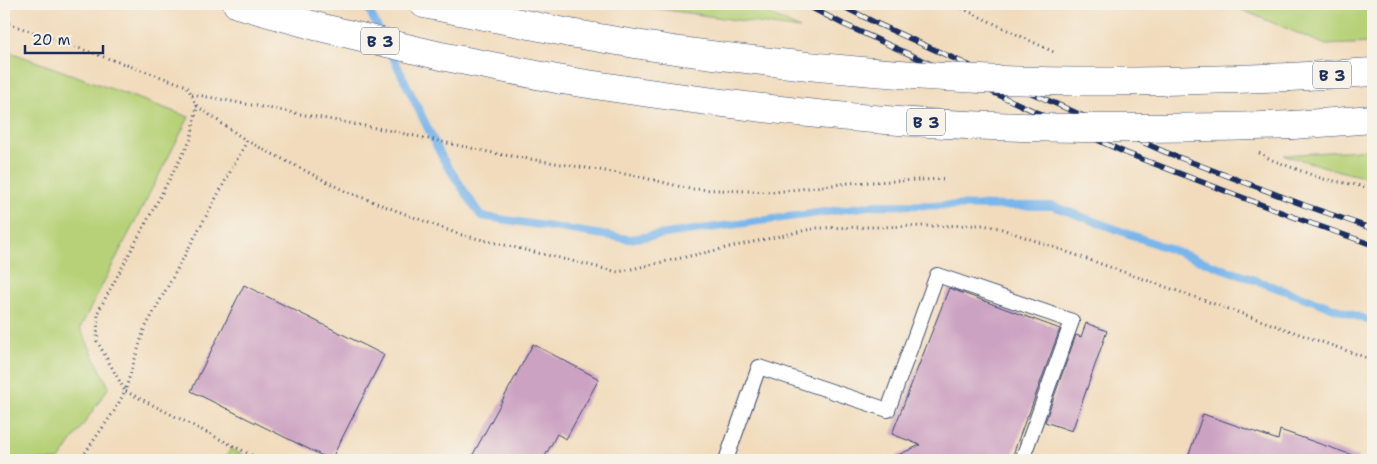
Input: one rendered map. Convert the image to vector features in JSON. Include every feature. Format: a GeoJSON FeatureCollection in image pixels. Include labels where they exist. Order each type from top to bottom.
{"type":"FeatureCollection","features":[{"type":"Feature","properties":{"kind":"highway","name":"B 3"},"geometry":{"type":"LineString","coordinates":[[237,4],[319,27],[440,56],[562,80],[770,110],[978,126],[1083,128],[1187,128],[1373,119]]}},
{"type":"Feature","properties":{"kind":"highway","name":"B 3"},"geometry":{"type":"LineString","coordinates":[[426,4],[570,33],[673,50],[878,72],[971,78],[1121,82],[1290,77],[1373,72]]}},
{"type":"Feature","properties":{"kind":"lane"},"geometry":{"type":"LineString","coordinates":[[726,460],[759,367],[888,410],[937,275],[1072,321],[1022,460]]}},
{"type":"Feature","properties":{"kind":"path"},"geometry":{"type":"LineString","coordinates":[[4,22],[187,86],[197,106],[247,141],[345,191],[458,234],[618,272],[816,228],[983,225],[999,228],[1373,360]]}},
{"type":"Feature","properties":{"kind":"path"},"geometry":{"type":"LineString","coordinates":[[192,94],[392,131],[498,154],[638,176],[690,189],[775,192],[849,183],[943,179]]}},
{"type":"Feature","properties":{"kind":"path"},"geometry":{"type":"LineString","coordinates":[[197,106],[191,138],[98,312],[97,341],[125,390],[261,460]]}},
{"type":"Feature","properties":{"kind":"path"},"geometry":{"type":"LineString","coordinates":[[80,460],[115,410],[125,390],[144,330],[247,141]]}},
{"type":"Feature","properties":{"kind":"green space"},"geometry":{"type":"Polygon","coordinates":[[[624,4],[749,4],[800,29],[624,4]]]}},
{"type":"Feature","properties":{"kind":"green space"},"geometry":{"type":"Polygon","coordinates":[[[1228,4],[1373,4],[1373,43],[1326,45],[1228,4]]]}},
{"type":"Feature","properties":{"kind":"green space"},"geometry":{"type":"Polygon","coordinates":[[[10,52],[189,117],[80,328],[109,387],[59,460],[4,460],[4,63],[10,52]]]}},
{"type":"Feature","properties":{"kind":"green space"},"geometry":{"type":"Polygon","coordinates":[[[1373,149],[1373,179],[1284,155],[1373,149]]]}},
{"type":"Feature","properties":{"kind":"green space"},"geometry":{"type":"Polygon","coordinates":[[[231,449],[253,460],[223,460],[231,449]]]}},
{"type":"Feature","properties":{"kind":"building"},"geometry":{"type":"Polygon","coordinates":[[[244,285],[384,355],[331,460],[191,391],[244,285]]]}},
{"type":"Feature","properties":{"kind":"building"},"geometry":{"type":"Polygon","coordinates":[[[949,288],[1060,329],[1011,460],[887,460],[920,445],[892,434],[949,288]]]}},
{"type":"Feature","properties":{"kind":"building"},"geometry":{"type":"Polygon","coordinates":[[[1086,323],[1107,331],[1072,431],[1045,422],[1076,335],[1081,337],[1086,323]]]}},
{"type":"Feature","properties":{"kind":"building"},"geometry":{"type":"Polygon","coordinates":[[[533,344],[599,379],[566,439],[557,434],[543,460],[470,460],[533,344]]]}},
{"type":"Feature","properties":{"kind":"building"},"geometry":{"type":"Polygon","coordinates":[[[1203,414],[1278,440],[1280,430],[1358,457],[1358,460],[1187,460],[1203,414]]]}},
{"type":"Feature","properties":{"kind":"waterway"},"geometry":{"type":"LineString","coordinates":[[366,4],[382,36]]}},
{"type":"Feature","properties":{"kind":"waterway"},"geometry":{"type":"LineString","coordinates":[[390,51],[443,159],[481,216],[629,239],[876,205],[1053,206],[1373,322]]}},
{"type":"Feature","properties":{"kind":"railway"},"geometry":{"type":"LineString","coordinates":[[804,4],[843,24],[1126,153],[1373,245]]}},
{"type":"Feature","properties":{"kind":"railway"},"geometry":{"type":"LineString","coordinates":[[838,4],[977,69],[1165,152],[1373,229]]}}]}
